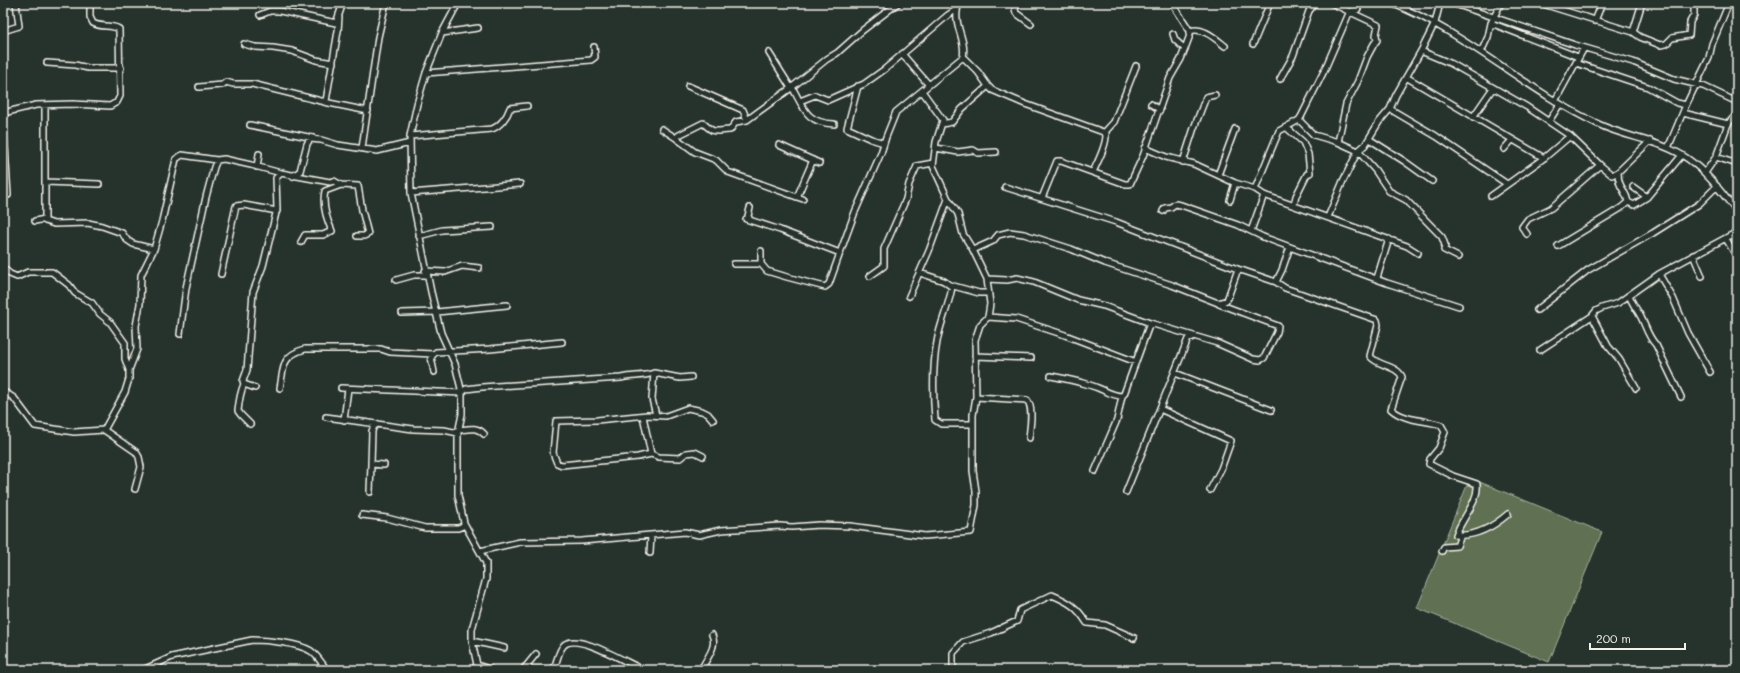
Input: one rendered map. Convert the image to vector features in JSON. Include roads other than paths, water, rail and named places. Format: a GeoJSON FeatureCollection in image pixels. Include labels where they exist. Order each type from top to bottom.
{"type":"FeatureCollection","features":[{"type":"Feature","properties":{"kind":"street"},"geometry":{"type":"LineString","coordinates":[[3,31],[19,26],[16,3]]}},
{"type":"Feature","properties":{"kind":"street"},"geometry":{"type":"LineString","coordinates":[[8,195],[3,114],[29,106],[73,104],[113,106],[120,98],[121,68],[118,60],[119,29],[113,26],[99,26],[93,23],[90,17],[90,3]]}},
{"type":"Feature","properties":{"kind":"street"},"geometry":{"type":"LineString","coordinates":[[260,15],[270,11],[280,11],[336,23],[343,3]]}},
{"type":"Feature","properties":{"kind":"street"},"geometry":{"type":"LineString","coordinates":[[362,148],[378,37],[386,3]]}},
{"type":"Feature","properties":{"kind":"street"},"geometry":{"type":"LineString","coordinates":[[458,3],[442,33],[426,73],[417,104],[410,136],[411,193],[418,236],[441,333],[455,364],[462,393],[462,414],[459,432],[458,486],[464,523],[486,563],[486,579],[473,622],[472,641],[477,668]]}},
{"type":"Feature","properties":{"kind":"street"},"geometry":{"type":"LineString","coordinates":[[676,138],[703,123],[708,130],[713,132],[730,130],[736,122],[747,120],[841,50],[863,30],[898,3]]}},
{"type":"Feature","properties":{"kind":"street"},"geometry":{"type":"LineString","coordinates":[[761,251],[761,264],[767,271],[825,287],[829,284],[855,212],[881,153],[896,112],[963,57],[964,50],[957,20],[958,3]]}},
{"type":"Feature","properties":{"kind":"street"},"geometry":{"type":"LineString","coordinates":[[1018,3],[1015,9],[1016,13],[1031,24]]}},
{"type":"Feature","properties":{"kind":"street"},"geometry":{"type":"LineString","coordinates":[[1042,198],[1057,161],[1061,161],[1128,185],[1160,110],[1170,78],[1189,38],[1190,31],[1172,3]]}},
{"type":"Feature","properties":{"kind":"street"},"geometry":{"type":"LineString","coordinates":[[1253,44],[1270,3]]}},
{"type":"Feature","properties":{"kind":"street"},"geometry":{"type":"LineString","coordinates":[[1280,79],[1293,56],[1309,11],[1315,3]]}},
{"type":"Feature","properties":{"kind":"street"},"geometry":{"type":"LineString","coordinates":[[1331,3],[1378,25],[1376,35],[1377,40],[1367,57],[1341,114],[1338,142]]}},
{"type":"Feature","properties":{"kind":"street"},"geometry":{"type":"LineString","coordinates":[[1350,11],[1357,10],[1361,3]]}},
{"type":"Feature","properties":{"kind":"street"},"geometry":{"type":"LineString","coordinates":[[1391,3],[1398,4],[1435,23],[1558,102],[1598,124],[1650,141],[1682,155],[1705,173],[1737,212]]}},
{"type":"Feature","properties":{"kind":"street"},"geometry":{"type":"LineString","coordinates":[[1328,217],[1343,181],[1358,151],[1390,109],[1396,94],[1421,51],[1435,23],[1440,3]]}},
{"type":"Feature","properties":{"kind":"street"},"geometry":{"type":"LineString","coordinates":[[1452,3],[1584,48],[1633,62],[1674,79],[1697,84],[1737,102]]}},
{"type":"Feature","properties":{"kind":"street"},"geometry":{"type":"LineString","coordinates":[[1481,52],[1488,37],[1491,23],[1501,3]]}},
{"type":"Feature","properties":{"kind":"street"},"geometry":{"type":"LineString","coordinates":[[1540,3],[1632,32],[1660,45],[1666,44],[1672,38],[1689,35],[1690,22],[1694,16],[1694,3]]}},
{"type":"Feature","properties":{"kind":"street"},"geometry":{"type":"LineString","coordinates":[[1595,21],[1602,3]]}},
{"type":"Feature","properties":{"kind":"street"},"geometry":{"type":"LineString","coordinates":[[1632,32],[1642,3]]}},
{"type":"Feature","properties":{"kind":"street"},"geometry":{"type":"LineString","coordinates":[[1668,148],[1686,105],[1709,58],[1712,44],[1729,3]]}},
{"type":"Feature","properties":{"kind":"street"},"geometry":{"type":"LineString","coordinates":[[800,101],[815,96],[828,100],[864,84],[885,69],[957,10]]}},
{"type":"Feature","properties":{"kind":"street"},"geometry":{"type":"LineString","coordinates":[[1255,189],[1278,134],[1281,130],[1299,120],[1324,71],[1350,11]]}},
{"type":"Feature","properties":{"kind":"street"},"geometry":{"type":"LineString","coordinates":[[324,102],[328,99],[339,17]]}},
{"type":"Feature","properties":{"kind":"street"},"geometry":{"type":"LineString","coordinates":[[1491,23],[1578,57]]}},
{"type":"Feature","properties":{"kind":"street"},"geometry":{"type":"LineString","coordinates":[[442,33],[478,28]]}},
{"type":"Feature","properties":{"kind":"street"},"geometry":{"type":"LineString","coordinates":[[1190,31],[1197,30],[1204,32],[1225,46]]}},
{"type":"Feature","properties":{"kind":"street"},"geometry":{"type":"LineString","coordinates":[[1173,34],[1175,40],[1185,49]]}},
{"type":"Feature","properties":{"kind":"street"},"geometry":{"type":"LineString","coordinates":[[244,44],[255,47],[292,51],[316,60],[333,63]]}},
{"type":"Feature","properties":{"kind":"street"},"geometry":{"type":"LineString","coordinates":[[426,73],[591,60],[595,57],[594,47]]}},
{"type":"Feature","properties":{"kind":"street"},"geometry":{"type":"LineString","coordinates":[[1549,121],[1578,57],[1584,48]]}},
{"type":"Feature","properties":{"kind":"street"},"geometry":{"type":"LineString","coordinates":[[1421,51],[1452,64],[1549,121],[1570,136],[1600,165],[1612,174],[1618,172],[1650,141]]}},
{"type":"Feature","properties":{"kind":"street"},"geometry":{"type":"LineString","coordinates":[[769,53],[792,87],[804,112],[812,119],[822,123],[834,124]]}},
{"type":"Feature","properties":{"kind":"street"},"geometry":{"type":"LineString","coordinates":[[902,54],[930,85]]}},
{"type":"Feature","properties":{"kind":"street"},"geometry":{"type":"LineString","coordinates":[[963,57],[978,72],[988,86],[997,92],[1106,133],[1106,138],[1093,172]]}},
{"type":"Feature","properties":{"kind":"street"},"geometry":{"type":"LineString","coordinates":[[47,63],[75,65],[88,68],[121,68]]}},
{"type":"Feature","properties":{"kind":"street"},"geometry":{"type":"LineString","coordinates":[[1576,63],[1648,87],[1677,103],[1686,105]]}},
{"type":"Feature","properties":{"kind":"street"},"geometry":{"type":"LineString","coordinates":[[1104,133],[1114,122],[1136,66]]}},
{"type":"Feature","properties":{"kind":"street"},"geometry":{"type":"LineString","coordinates":[[1406,77],[1544,158]]}},
{"type":"Feature","properties":{"kind":"street"},"geometry":{"type":"LineString","coordinates":[[199,87],[222,85],[226,82],[236,84],[249,83],[324,102],[368,111]]}},
{"type":"Feature","properties":{"kind":"street"},"geometry":{"type":"LineString","coordinates":[[688,86],[743,110],[747,120]]}},
{"type":"Feature","properties":{"kind":"street"},"geometry":{"type":"LineString","coordinates":[[858,86],[847,128],[884,143]]}},
{"type":"Feature","properties":{"kind":"street"},"geometry":{"type":"LineString","coordinates":[[942,124],[952,122],[962,110],[988,86]]}},
{"type":"Feature","properties":{"kind":"street"},"geometry":{"type":"LineString","coordinates":[[1473,117],[1493,88]]}},
{"type":"Feature","properties":{"kind":"street"},"geometry":{"type":"LineString","coordinates":[[480,551],[520,542],[582,541],[685,532],[699,535],[734,529],[819,525],[850,526],[925,536],[971,532],[976,506],[976,491],[973,471],[973,415],[976,397],[976,334],[980,325],[988,317],[990,304],[987,279],[973,250],[963,234],[958,214],[948,199],[933,163],[936,142],[942,124],[942,116],[922,91]]}},
{"type":"Feature","properties":{"kind":"street"},"geometry":{"type":"LineString","coordinates":[[1183,162],[1206,98],[1215,95]]}},
{"type":"Feature","properties":{"kind":"street"},"geometry":{"type":"LineString","coordinates":[[1151,104],[1160,110]]}},
{"type":"Feature","properties":{"kind":"street"},"geometry":{"type":"LineString","coordinates":[[44,219],[45,106]]}},
{"type":"Feature","properties":{"kind":"street"},"geometry":{"type":"LineString","coordinates":[[410,136],[492,129],[497,127],[506,118],[510,108],[527,106]]}},
{"type":"Feature","properties":{"kind":"street"},"geometry":{"type":"LineString","coordinates":[[1390,109],[1436,136],[1507,184]]}},
{"type":"Feature","properties":{"kind":"street"},"geometry":{"type":"LineString","coordinates":[[1683,113],[1728,124]]}},
{"type":"Feature","properties":{"kind":"street"},"geometry":{"type":"LineString","coordinates":[[1705,173],[1716,157],[1728,124],[1737,114]]}},
{"type":"Feature","properties":{"kind":"street"},"geometry":{"type":"LineString","coordinates":[[1299,120],[1314,135],[1338,142],[1358,151],[1375,170],[1389,191],[1406,200],[1442,237],[1445,245],[1444,250],[1458,257]]}},
{"type":"Feature","properties":{"kind":"street"},"geometry":{"type":"LineString","coordinates":[[250,125],[314,138],[338,145],[377,151],[410,143]]}},
{"type":"Feature","properties":{"kind":"street"},"geometry":{"type":"LineString","coordinates":[[1287,128],[1303,142],[1308,154],[1310,173],[1306,174],[1296,196],[1294,205]]}},
{"type":"Feature","properties":{"kind":"street"},"geometry":{"type":"LineString","coordinates":[[1218,176],[1235,129]]}},
{"type":"Feature","properties":{"kind":"street"},"geometry":{"type":"LineString","coordinates":[[662,130],[695,152],[716,160],[728,172],[803,199]]}},
{"type":"Feature","properties":{"kind":"street"},"geometry":{"type":"LineString","coordinates":[[1491,196],[1544,158],[1570,136]]}},
{"type":"Feature","properties":{"kind":"street"},"geometry":{"type":"LineString","coordinates":[[292,176],[296,175],[300,171],[308,140],[314,138]]}},
{"type":"Feature","properties":{"kind":"street"},"geometry":{"type":"LineString","coordinates":[[1368,139],[1404,161],[1432,181]]}},
{"type":"Feature","properties":{"kind":"street"},"geometry":{"type":"LineString","coordinates":[[1504,149],[1512,140]]}},
{"type":"Feature","properties":{"kind":"street"},"geometry":{"type":"LineString","coordinates":[[779,145],[818,163]]}},
{"type":"Feature","properties":{"kind":"street"},"geometry":{"type":"LineString","coordinates":[[936,148],[958,152],[973,150],[978,153],[996,152]]}},
{"type":"Feature","properties":{"kind":"street"},"geometry":{"type":"LineString","coordinates":[[1145,148],[1183,162],[1194,164],[1218,176],[1389,239],[1418,252]]}},
{"type":"Feature","properties":{"kind":"street"},"geometry":{"type":"LineString","coordinates":[[257,167],[259,154]]}},
{"type":"Feature","properties":{"kind":"street"},"geometry":{"type":"LineString","coordinates":[[104,430],[125,392],[137,349],[136,330],[140,304],[141,275],[154,249],[176,159],[182,155],[217,160],[224,159],[281,174],[330,182],[334,181],[341,185]]}},
{"type":"Feature","properties":{"kind":"street"},"geometry":{"type":"LineString","coordinates":[[1618,172],[1618,184],[1626,194],[1628,202],[1634,205],[1647,197],[1682,155]]}},
{"type":"Feature","properties":{"kind":"street"},"geometry":{"type":"LineString","coordinates":[[1716,157],[1737,164]]}},
{"type":"Feature","properties":{"kind":"street"},"geometry":{"type":"LineString","coordinates":[[180,334],[186,288],[206,198],[214,166],[217,160]]}},
{"type":"Feature","properties":{"kind":"street"},"geometry":{"type":"LineString","coordinates":[[797,197],[813,160]]}},
{"type":"Feature","properties":{"kind":"street"},"geometry":{"type":"LineString","coordinates":[[870,276],[884,266],[884,249],[906,199],[909,184],[917,166],[933,163]]}},
{"type":"Feature","properties":{"kind":"street"},"geometry":{"type":"LineString","coordinates":[[1527,234],[1522,227],[1525,221],[1551,208],[1600,165]]}},
{"type":"Feature","properties":{"kind":"street"},"geometry":{"type":"LineString","coordinates":[[250,424],[240,415],[238,411],[241,403],[240,396],[244,384],[242,381],[247,370],[253,292],[263,266],[277,211],[276,182],[277,176],[281,174]]}},
{"type":"Feature","properties":{"kind":"street"},"geometry":{"type":"LineString","coordinates":[[45,182],[99,184]]}},
{"type":"Feature","properties":{"kind":"street"},"geometry":{"type":"LineString","coordinates":[[1230,200],[1236,183]]}},
{"type":"Feature","properties":{"kind":"street"},"geometry":{"type":"LineString","coordinates":[[411,193],[520,184]]}},
{"type":"Feature","properties":{"kind":"street"},"geometry":{"type":"LineString","coordinates":[[301,242],[305,235],[323,235],[332,231],[326,215],[324,197],[325,191],[341,185],[358,186],[368,234],[364,236],[357,236]]}},
{"type":"Feature","properties":{"kind":"street"},"geometry":{"type":"LineString","coordinates":[[1005,186],[1116,222],[1240,270],[1276,282],[1285,288],[1377,320],[1378,325],[1370,356],[1373,360],[1398,371],[1402,377],[1391,409],[1401,415],[1416,420],[1441,425],[1445,432],[1439,448],[1430,459],[1429,464],[1453,476],[1477,484],[1477,490],[1468,513],[1456,534],[1472,535],[1493,526],[1508,514]]}},
{"type":"Feature","properties":{"kind":"street"},"geometry":{"type":"LineString","coordinates":[[1537,310],[1588,270],[1653,233],[1699,204],[1717,186]]}},
{"type":"Feature","properties":{"kind":"street"},"geometry":{"type":"LineString","coordinates":[[1633,188],[1647,197]]}},
{"type":"Feature","properties":{"kind":"street"},"geometry":{"type":"LineString","coordinates":[[1251,231],[1264,194]]}},
{"type":"Feature","properties":{"kind":"street"},"geometry":{"type":"LineString","coordinates":[[909,296],[920,272],[948,199]]}},
{"type":"Feature","properties":{"kind":"street"},"geometry":{"type":"LineString","coordinates":[[1558,246],[1621,208],[1628,202]]}},
{"type":"Feature","properties":{"kind":"street"},"geometry":{"type":"LineString","coordinates":[[1163,211],[1165,208],[1177,204],[1290,247],[1459,306]]}},
{"type":"Feature","properties":{"kind":"street"},"geometry":{"type":"LineString","coordinates":[[221,274],[236,206],[244,205],[277,211]]}},
{"type":"Feature","properties":{"kind":"street"},"geometry":{"type":"LineString","coordinates":[[750,208],[748,220],[840,252]]}},
{"type":"Feature","properties":{"kind":"street"},"geometry":{"type":"LineString","coordinates":[[34,221],[44,219],[47,222],[54,224],[88,223],[102,226],[122,233],[127,240],[133,244],[154,249]]}},
{"type":"Feature","properties":{"kind":"street"},"geometry":{"type":"LineString","coordinates":[[418,236],[442,230],[492,227]]}},
{"type":"Feature","properties":{"kind":"street"},"geometry":{"type":"LineString","coordinates":[[973,250],[993,241],[998,235],[1010,232],[1024,234],[1172,285],[1278,326],[1277,332],[1264,358],[1260,360],[1252,359],[1217,343],[1150,323],[1104,306],[1072,297],[1034,282],[1017,278],[1007,280],[987,279]]}},
{"type":"Feature","properties":{"kind":"street"},"geometry":{"type":"LineString","coordinates":[[1540,350],[1592,316],[1596,311],[1618,303],[1659,274],[1737,232]]}},
{"type":"Feature","properties":{"kind":"street"},"geometry":{"type":"LineString","coordinates":[[1377,278],[1389,239]]}},
{"type":"Feature","properties":{"kind":"street"},"geometry":{"type":"LineString","coordinates":[[1726,239],[1737,257]]}},
{"type":"Feature","properties":{"kind":"street"},"geometry":{"type":"LineString","coordinates":[[1276,282],[1290,247]]}},
{"type":"Feature","properties":{"kind":"street"},"geometry":{"type":"LineString","coordinates":[[1693,255],[1702,276]]}},
{"type":"Feature","properties":{"kind":"street"},"geometry":{"type":"LineString","coordinates":[[734,264],[761,264]]}},
{"type":"Feature","properties":{"kind":"street"},"geometry":{"type":"LineString","coordinates":[[396,280],[426,273],[445,272],[462,266],[478,268]]}},
{"type":"Feature","properties":{"kind":"street"},"geometry":{"type":"LineString","coordinates":[[3,268],[10,274],[17,277],[28,272],[52,272],[62,279],[75,293],[92,303],[100,314],[110,322],[125,343],[125,359],[130,370]]}},
{"type":"Feature","properties":{"kind":"street"},"geometry":{"type":"LineString","coordinates":[[1218,303],[1227,300],[1234,277],[1240,270]]}},
{"type":"Feature","properties":{"kind":"street"},"geometry":{"type":"LineString","coordinates":[[920,272],[944,280],[950,285],[979,293],[988,293]]}},
{"type":"Feature","properties":{"kind":"street"},"geometry":{"type":"LineString","coordinates":[[1659,274],[1673,298],[1688,333],[1710,372]]}},
{"type":"Feature","properties":{"kind":"street"},"geometry":{"type":"LineString","coordinates":[[950,285],[952,288],[951,297],[941,327],[934,362],[935,420],[941,424],[973,424]]}},
{"type":"Feature","properties":{"kind":"street"},"geometry":{"type":"LineString","coordinates":[[1628,295],[1650,338],[1656,345],[1681,397]]}},
{"type":"Feature","properties":{"kind":"street"},"geometry":{"type":"LineString","coordinates":[[402,314],[437,312],[507,304]]}},
{"type":"Feature","properties":{"kind":"street"},"geometry":{"type":"LineString","coordinates":[[1592,316],[1608,346],[1619,359],[1636,388]]}},
{"type":"Feature","properties":{"kind":"street"},"geometry":{"type":"LineString","coordinates":[[988,317],[1016,319],[1066,335],[1136,362]]}},
{"type":"Feature","properties":{"kind":"street"},"geometry":{"type":"LineString","coordinates":[[1095,471],[1117,420],[1122,396],[1150,323]]}},
{"type":"Feature","properties":{"kind":"street"},"geometry":{"type":"LineString","coordinates":[[1126,492],[1175,373],[1177,362],[1188,339],[1194,336]]}},
{"type":"Feature","properties":{"kind":"street"},"geometry":{"type":"LineString","coordinates":[[280,388],[286,360],[296,352],[305,349],[381,349],[390,352],[433,354],[562,342]]}},
{"type":"Feature","properties":{"kind":"street"},"geometry":{"type":"LineString","coordinates":[[433,354],[431,357],[434,372]]}},
{"type":"Feature","properties":{"kind":"street"},"geometry":{"type":"LineString","coordinates":[[975,356],[1031,358]]}},
{"type":"Feature","properties":{"kind":"street"},"geometry":{"type":"LineString","coordinates":[[1175,373],[1270,410]]}},
{"type":"Feature","properties":{"kind":"street"},"geometry":{"type":"LineString","coordinates":[[654,374],[652,399],[656,415]]}},
{"type":"Feature","properties":{"kind":"street"},"geometry":{"type":"LineString","coordinates":[[341,388],[398,389],[418,392],[462,393],[466,389],[482,387],[621,378],[633,375],[641,377],[654,374],[680,378],[690,377]]}},
{"type":"Feature","properties":{"kind":"street"},"geometry":{"type":"LineString","coordinates":[[1051,376],[1073,380],[1098,388],[1113,395],[1122,396]]}},
{"type":"Feature","properties":{"kind":"street"},"geometry":{"type":"LineString","coordinates":[[244,384],[255,388]]}},
{"type":"Feature","properties":{"kind":"street"},"geometry":{"type":"LineString","coordinates":[[344,420],[348,389]]}},
{"type":"Feature","properties":{"kind":"street"},"geometry":{"type":"LineString","coordinates":[[3,391],[14,398],[35,426],[74,432],[104,430],[129,446],[139,457],[141,467],[135,489]]}},
{"type":"Feature","properties":{"kind":"street"},"geometry":{"type":"LineString","coordinates":[[976,397],[1027,400],[1030,403],[1031,410],[1029,438]]}},
{"type":"Feature","properties":{"kind":"street"},"geometry":{"type":"LineString","coordinates":[[703,456],[695,452],[686,453],[680,458],[651,454],[638,457],[562,465],[557,463],[553,453],[556,421],[597,420],[656,415],[666,416],[688,408],[702,411],[713,420]]}},
{"type":"Feature","properties":{"kind":"street"},"geometry":{"type":"LineString","coordinates":[[1160,409],[1231,440],[1221,469],[1210,490]]}},
{"type":"Feature","properties":{"kind":"street"},"geometry":{"type":"LineString","coordinates":[[643,416],[651,454]]}},
{"type":"Feature","properties":{"kind":"street"},"geometry":{"type":"LineString","coordinates":[[326,417],[413,429],[459,432],[474,428],[484,434]]}},
{"type":"Feature","properties":{"kind":"street"},"geometry":{"type":"LineString","coordinates":[[370,492],[372,431],[374,426],[378,424]]}},
{"type":"Feature","properties":{"kind":"street"},"geometry":{"type":"LineString","coordinates":[[370,464],[384,465]]}},
{"type":"Feature","properties":{"kind":"street"},"geometry":{"type":"LineString","coordinates":[[362,515],[387,518],[425,528],[458,528],[463,526],[464,523]]}},
{"type":"Feature","properties":{"kind":"street"},"geometry":{"type":"LineString","coordinates":[[650,553],[651,535]]}},
{"type":"Feature","properties":{"kind":"street"},"geometry":{"type":"LineString","coordinates":[[1442,551],[1444,547],[1458,546],[1461,535]]}},
{"type":"Feature","properties":{"kind":"street"},"geometry":{"type":"LineString","coordinates":[[953,670],[953,653],[963,642],[991,633],[1017,621],[1020,610],[1052,595],[1068,601],[1081,613],[1087,623],[1105,625],[1134,638]]}},
{"type":"Feature","properties":{"kind":"street"},"geometry":{"type":"LineString","coordinates":[[711,670],[701,668],[713,647],[714,639],[712,635]]}},
{"type":"Feature","properties":{"kind":"street"},"geometry":{"type":"LineString","coordinates":[[143,670],[182,654],[252,640],[262,640],[310,651],[317,657],[327,670]]}},
{"type":"Feature","properties":{"kind":"street"},"geometry":{"type":"LineString","coordinates":[[472,641],[504,648]]}},
{"type":"Feature","properties":{"kind":"street"},"geometry":{"type":"LineString","coordinates":[[537,670],[553,670],[562,647],[571,642],[585,643],[644,670]]}},
{"type":"Feature","properties":{"kind":"street"},"geometry":{"type":"LineString","coordinates":[[524,669],[536,654]]}},
{"type":"Feature","properties":{"kind":"street"},"geometry":{"type":"LineString","coordinates":[[473,670],[477,668],[487,670]]}},
{"type":"Feature","properties":{"kind":"street"},"geometry":{"type":"LineString","coordinates":[[524,669],[533,670]]}}]}
